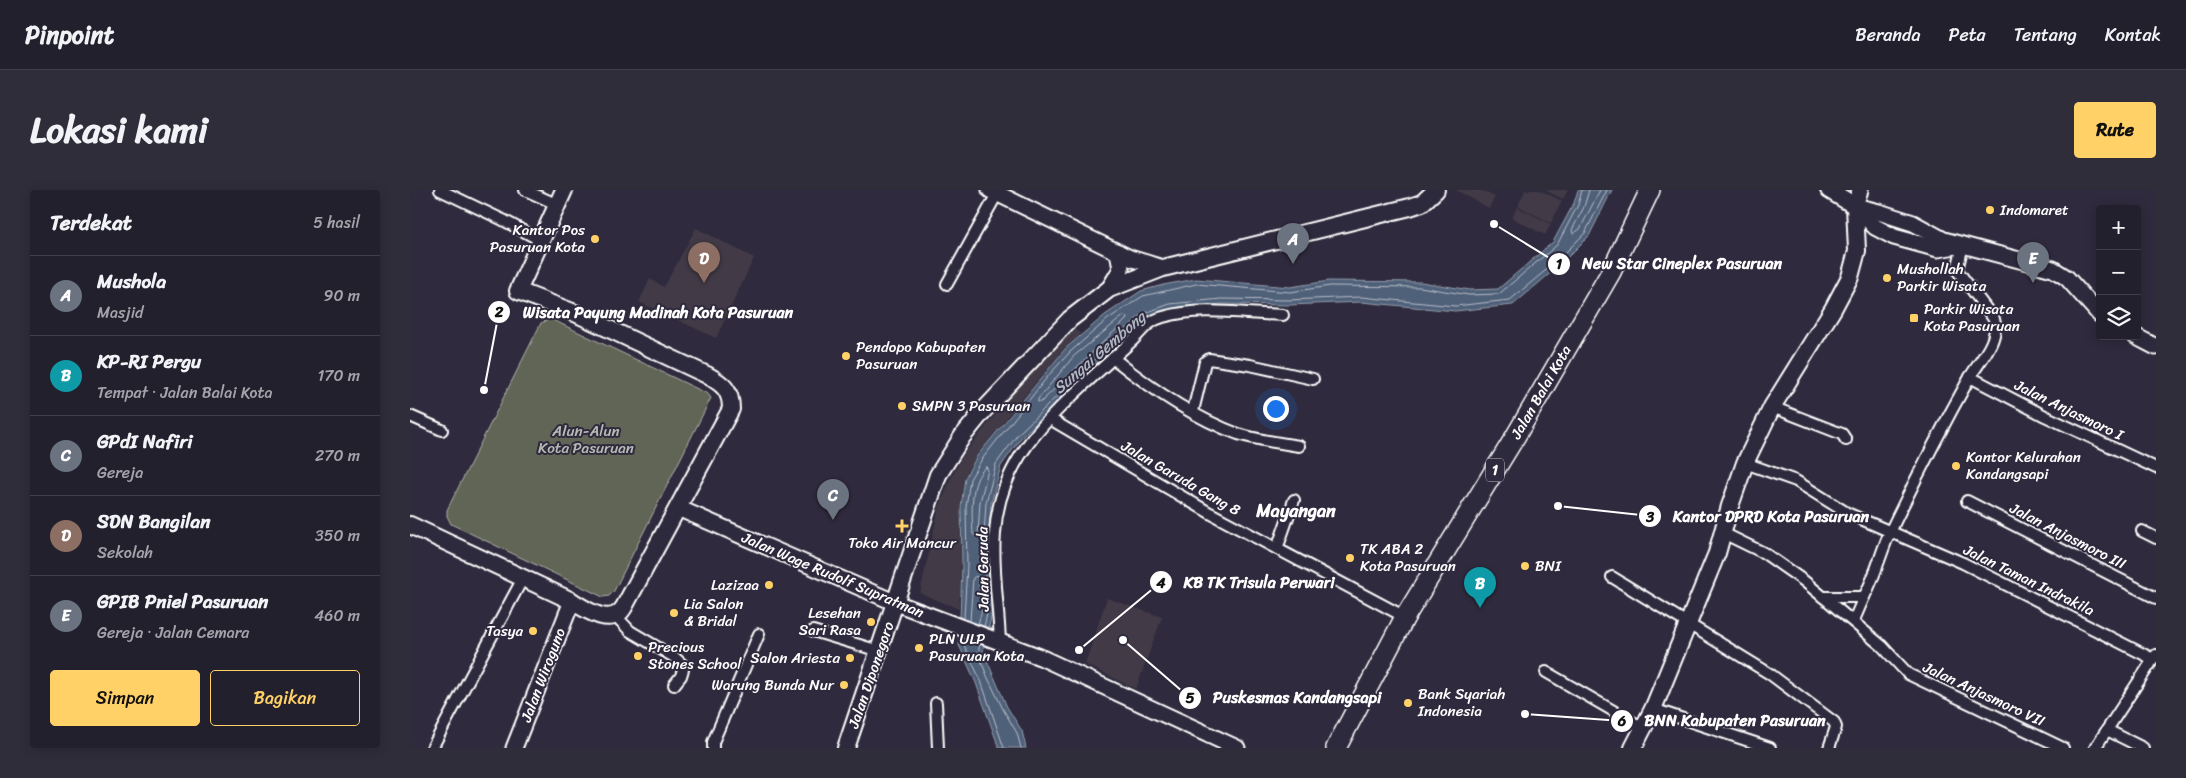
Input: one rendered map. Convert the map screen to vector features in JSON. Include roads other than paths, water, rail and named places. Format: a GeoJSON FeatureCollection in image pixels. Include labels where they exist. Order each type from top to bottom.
{"type":"FeatureCollection","features":[{"type":"Feature","properties":{"kind":"highway","name":"Jalan Balai Kota"},"geometry":{"type":"LineString","coordinates":[[1336,748],[1405,617],[1515,437],[1611,272],[1650,190]]}},
{"type":"Feature","properties":{"kind":"main road","name":"Jalan Diponegoro"},"geometry":{"type":"LineString","coordinates":[[846,748],[938,475],[944,463],[983,411],[1070,319],[1109,290],[1163,268],[1410,207],[1422,203],[1436,190]]}},
{"type":"Feature","properties":{"kind":"main road"},"geometry":{"type":"LineString","coordinates":[[1633,748],[1653,709],[1717,554],[1745,463],[1772,407],[1833,309],[1850,277],[1857,251],[1855,206],[1829,190]]}},
{"type":"Feature","properties":{"kind":"main road"},"geometry":{"type":"LineString","coordinates":[[410,525],[572,601],[591,613],[603,617],[615,615],[621,612],[731,409],[728,391],[723,384],[707,375],[576,313],[518,291],[561,198]]}},
{"type":"Feature","properties":{"kind":"street"},"geometry":{"type":"LineString","coordinates":[[440,190],[542,241]]}},
{"type":"Feature","properties":{"kind":"street"},"geometry":{"type":"LineString","coordinates":[[525,190],[561,198]]}},
{"type":"Feature","properties":{"kind":"street"},"geometry":{"type":"LineString","coordinates":[[1860,190],[1855,206],[1875,227],[1894,238],[1938,249],[1964,245],[2046,267],[2060,273],[2096,311]]}},
{"type":"Feature","properties":{"kind":"street"},"geometry":{"type":"LineString","coordinates":[[947,284],[994,192],[1118,252],[1141,262],[1163,268]]}},
{"type":"Feature","properties":{"kind":"street"},"geometry":{"type":"LineString","coordinates":[[1723,533],[1764,553],[1854,620],[1877,570],[1890,532],[1970,377],[1994,336],[1996,327],[1994,319],[1957,270],[1964,245]]}},
{"type":"Feature","properties":{"kind":"street"},"geometry":{"type":"LineString","coordinates":[[1109,290],[1116,280],[1120,269],[1118,252]]}},
{"type":"Feature","properties":{"kind":"street","name":"Jalan Garuda"},"geometry":{"type":"LineString","coordinates":[[997,641],[994,533],[1000,496],[1012,466],[1037,432],[1066,400],[1135,338],[1147,324],[1176,314],[1196,311],[1283,315]]}},
{"type":"Feature","properties":{"kind":"street"},"geometry":{"type":"LineString","coordinates":[[2141,339],[2156,347]]}},
{"type":"Feature","properties":{"kind":"street"},"geometry":{"type":"LineString","coordinates":[[1113,358],[1153,387],[1193,412],[1236,433],[1259,440],[1299,446]]}},
{"type":"Feature","properties":{"kind":"street"},"geometry":{"type":"LineString","coordinates":[[1193,412],[1205,362],[1209,359],[1250,365],[1313,380]]}},
{"type":"Feature","properties":{"kind":"street","name":"Jalan Anjasmoro I"},"geometry":{"type":"LineString","coordinates":[[1970,377],[2045,416],[2156,468]]}},
{"type":"Feature","properties":{"kind":"street"},"geometry":{"type":"LineString","coordinates":[[1772,407],[1842,434],[1846,440]]}},
{"type":"Feature","properties":{"kind":"street"},"geometry":{"type":"LineString","coordinates":[[410,416],[442,430]]}},
{"type":"Feature","properties":{"kind":"street","name":"Jalan Garuda Gang 8"},"geometry":{"type":"LineString","coordinates":[[1050,418],[1210,513],[1405,617]]}},
{"type":"Feature","properties":{"kind":"street","name":"Jalan Taman Indrakila"},"geometry":{"type":"LineString","coordinates":[[1745,463],[1796,482],[1846,513],[1962,563],[2154,663]]}},
{"type":"Feature","properties":{"kind":"street"},"geometry":{"type":"LineString","coordinates":[[1277,549],[1294,500]]}},
{"type":"Feature","properties":{"kind":"street","name":"Jalan Anjasmoro III"},"geometry":{"type":"LineString","coordinates":[[1967,501],[2156,598]]}},
{"type":"Feature","properties":{"kind":"street","name":"Jalan Wage Rudolf Supratman"},"geometry":{"type":"LineString","coordinates":[[678,508],[896,602],[952,625],[1040,657],[1236,748]]}},
{"type":"Feature","properties":{"kind":"street"},"geometry":{"type":"LineString","coordinates":[[2142,531],[2156,538]]}},
{"type":"Feature","properties":{"kind":"street"},"geometry":{"type":"LineString","coordinates":[[1612,577],[1770,674],[1834,722],[1836,728],[1828,748]]}},
{"type":"Feature","properties":{"kind":"street"},"geometry":{"type":"LineString","coordinates":[[432,748],[523,578]]}},
{"type":"Feature","properties":{"kind":"street"},"geometry":{"type":"LineString","coordinates":[[1823,597],[1864,597]]}},
{"type":"Feature","properties":{"kind":"street","name":"Jalan Wiroguno"},"geometry":{"type":"LineString","coordinates":[[514,748],[572,601]]}},
{"type":"Feature","properties":{"kind":"street"},"geometry":{"type":"LineString","coordinates":[[615,615],[630,631],[674,657],[684,666],[681,676],[674,685]]}},
{"type":"Feature","properties":{"kind":"street","name":"Jalan Anjasmoro VII"},"geometry":{"type":"LineString","coordinates":[[1854,620],[1908,674],[2063,748]]}},
{"type":"Feature","properties":{"kind":"street"},"geometry":{"type":"LineString","coordinates":[[813,631],[879,651]]}},
{"type":"Feature","properties":{"kind":"street"},"geometry":{"type":"LineString","coordinates":[[713,748],[713,742],[759,634]]}},
{"type":"Feature","properties":{"kind":"street"},"geometry":{"type":"LineString","coordinates":[[2095,748],[2154,663]]}},
{"type":"Feature","properties":{"kind":"street"},"geometry":{"type":"LineString","coordinates":[[1546,672],[1643,728]]}},
{"type":"Feature","properties":{"kind":"street"},"geometry":{"type":"LineString","coordinates":[[936,703],[938,748]]}},
{"type":"Feature","properties":{"kind":"street"},"geometry":{"type":"LineString","coordinates":[[1653,709],[1770,748]]}},
{"type":"Feature","properties":{"kind":"street"},"geometry":{"type":"LineString","coordinates":[[2107,730],[2143,748]]}},
{"type":"Feature","properties":{"kind":"water","name":"Sungai Gembong"},"geometry":{"type":"Polygon","coordinates":[[[1578,190],[1612,190],[1589,236],[1561,264],[1513,305],[1455,311],[1361,302],[1289,305],[1221,304],[1171,309],[1145,318],[1104,356],[1021,438],[1001,466],[991,503],[988,549],[993,610],[983,651],[1007,707],[1022,731],[1026,748],[999,748],[976,683],[959,645],[962,565],[961,507],[965,478],[977,456],[1066,348],[1105,315],[1141,291],[1196,279],[1290,287],[1329,281],[1421,282],[1470,290],[1498,289],[1553,242],[1574,203],[1578,190]]]}},
{"type":"Feature","properties":{"kind":"place","name":"Indomaret"},"geometry":{"type":"Point","coordinates":[1990,210]}},
{"type":"Feature","properties":{"kind":"place","name":"New Star Cineplex Pasuruan"},"geometry":{"type":"Point","coordinates":[1494,224]}},
{"type":"Feature","properties":{"kind":"place","name":"Kantor Pos Pasuruan Kota"},"geometry":{"type":"Point","coordinates":[595,239]}},
{"type":"Feature","properties":{"kind":"place","name":"Mushola"},"geometry":{"type":"Point","coordinates":[1293,264]}},
{"type":"Feature","properties":{"kind":"place","name":"Mushollah Parkir Wisata"},"geometry":{"type":"Point","coordinates":[1887,278]}},
{"type":"Feature","properties":{"kind":"place","name":"SDN Bangilan"},"geometry":{"type":"Point","coordinates":[704,283]}},
{"type":"Feature","properties":{"kind":"place","name":"GPIB Pniel Pasuruan"},"geometry":{"type":"Point","coordinates":[2033,283]}},
{"type":"Feature","properties":{"kind":"place","name":"Parkir Wisata Kota Pasuruan"},"geometry":{"type":"Point","coordinates":[1914,318]}},
{"type":"Feature","properties":{"kind":"place","name":"Pendopo Kabupaten Pasuruan"},"geometry":{"type":"Point","coordinates":[846,356]}},
{"type":"Feature","properties":{"kind":"place","name":"Wisata Payung Madinah Kota Pasuruan"},"geometry":{"type":"Point","coordinates":[484,390]}},
{"type":"Feature","properties":{"kind":"place","name":"SMPN 3 Pasuruan"},"geometry":{"type":"Point","coordinates":[902,406]}},
{"type":"Feature","properties":{"kind":"place","name":"Kantor Kelurahan Kandangsapi"},"geometry":{"type":"Point","coordinates":[1956,466]}},
{"type":"Feature","properties":{"kind":"place","name":"Kantor DPRD Kota Pasuruan"},"geometry":{"type":"Point","coordinates":[1558,506]}},
{"type":"Feature","properties":{"kind":"place","name":"GPdI Nafiri"},"geometry":{"type":"Point","coordinates":[833,520]}},
{"type":"Feature","properties":{"kind":"place","name":"Toko Air Mancur"},"geometry":{"type":"Point","coordinates":[902,526]}},
{"type":"Feature","properties":{"kind":"place","name":"TK ABA 2 Kota Pasuruan"},"geometry":{"type":"Point","coordinates":[1350,558]}},
{"type":"Feature","properties":{"kind":"place","name":"BNI"},"geometry":{"type":"Point","coordinates":[1525,566]}},
{"type":"Feature","properties":{"kind":"place","name":"Lazizaa"},"geometry":{"type":"Point","coordinates":[769,585]}},
{"type":"Feature","properties":{"kind":"place","name":"KP-RI Pergu"},"geometry":{"type":"Point","coordinates":[1480,608]}},
{"type":"Feature","properties":{"kind":"place","name":"Lia Salon & Bridal"},"geometry":{"type":"Point","coordinates":[674,613]}},
{"type":"Feature","properties":{"kind":"place","name":"Lesehan Sari Rasa"},"geometry":{"type":"Point","coordinates":[871,622]}},
{"type":"Feature","properties":{"kind":"place","name":"Tasya"},"geometry":{"type":"Point","coordinates":[533,631]}},
{"type":"Feature","properties":{"kind":"place","name":"Puskesmas Kandangsapi"},"geometry":{"type":"Point","coordinates":[1123,640]}},
{"type":"Feature","properties":{"kind":"place","name":"PLN ULP Pasuruan Kota"},"geometry":{"type":"Point","coordinates":[919,648]}},
{"type":"Feature","properties":{"kind":"place","name":"KB TK Trisula Perwari"},"geometry":{"type":"Point","coordinates":[1079,650]}},
{"type":"Feature","properties":{"kind":"place","name":"Precious Stones School"},"geometry":{"type":"Point","coordinates":[638,656]}},
{"type":"Feature","properties":{"kind":"place","name":"Salon Ariesta"},"geometry":{"type":"Point","coordinates":[850,658]}},
{"type":"Feature","properties":{"kind":"place","name":"Warung Bunda Nur"},"geometry":{"type":"Point","coordinates":[844,685]}},
{"type":"Feature","properties":{"kind":"place","name":"Bank Syariah Indonesia"},"geometry":{"type":"Point","coordinates":[1408,703]}},
{"type":"Feature","properties":{"kind":"place","name":"BNN Kabupaten Pasuruan"},"geometry":{"type":"Point","coordinates":[1525,714]}},
{"type":"Feature","properties":{"kind":"district","name":"Mayangan"},"geometry":{"type":"Point","coordinates":[1296,511]}},
{"type":"Feature","properties":{"kind":"park label","name":"Alun-Alun Kota Pasuruan"},"geometry":{"type":"Point","coordinates":[586,440]}}]}
